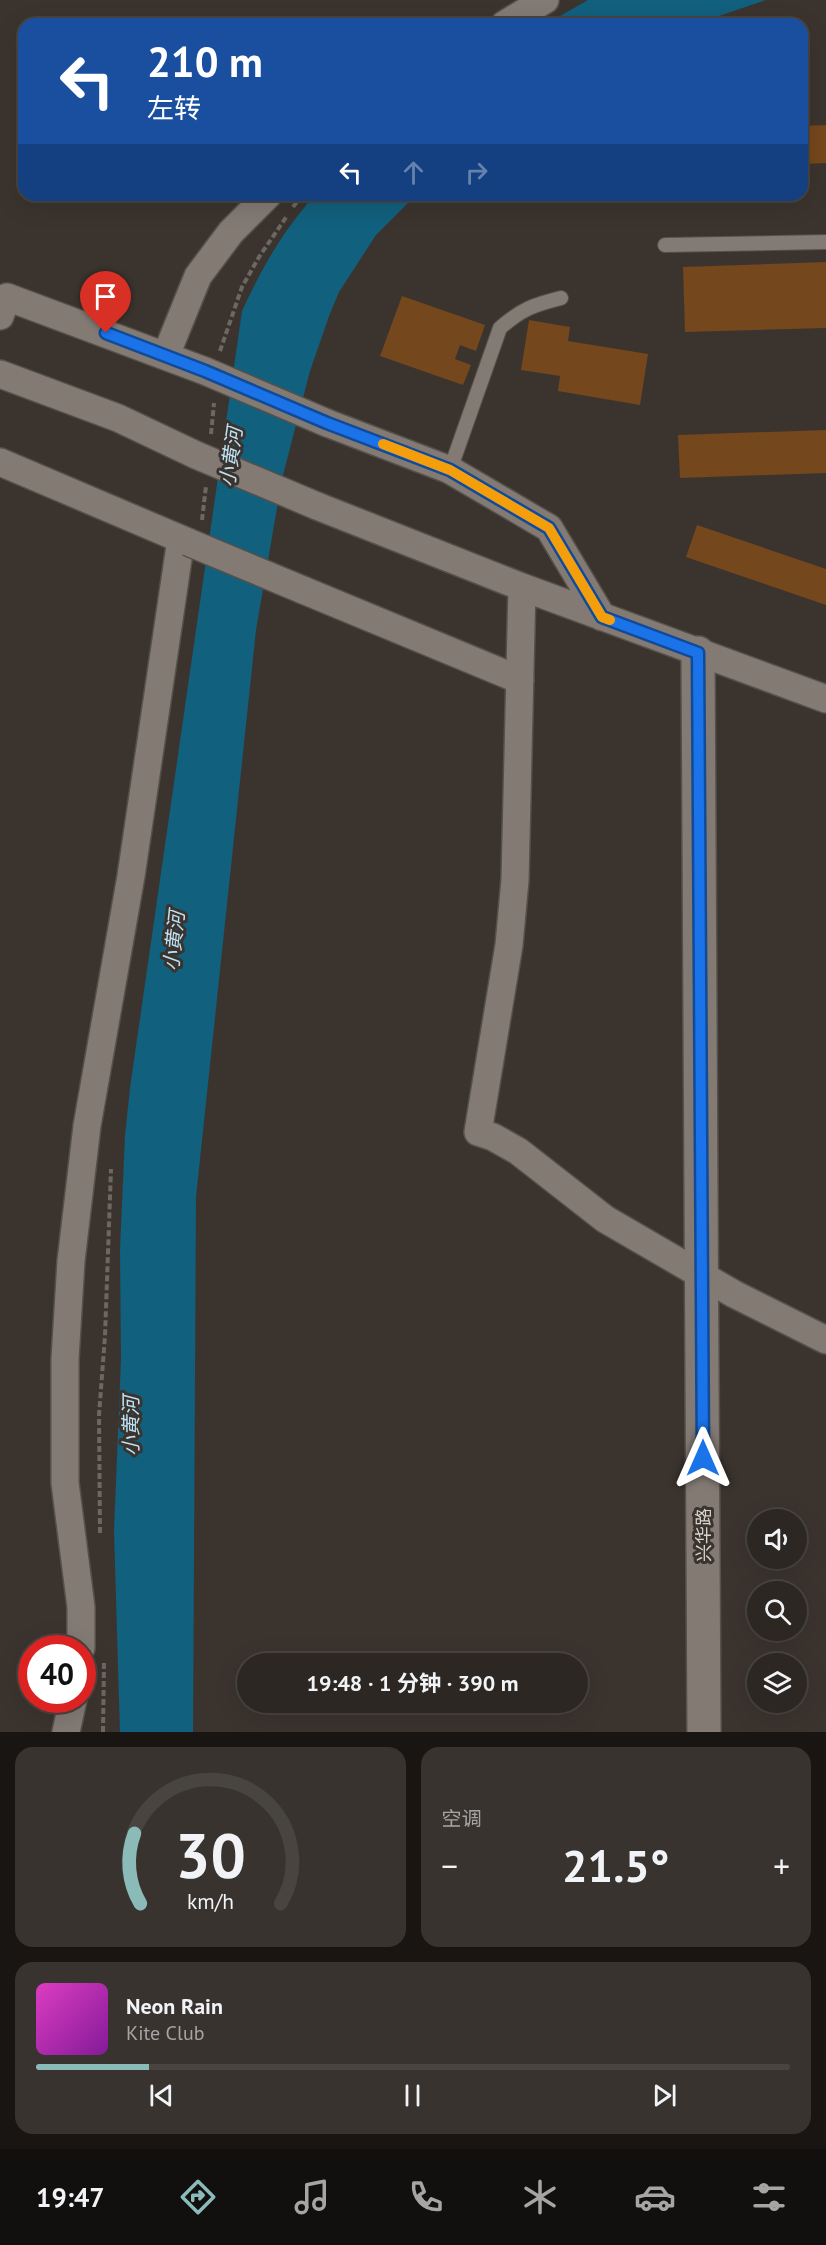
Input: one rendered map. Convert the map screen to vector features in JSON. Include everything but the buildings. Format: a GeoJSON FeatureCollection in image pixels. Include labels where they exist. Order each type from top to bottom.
{"type":"FeatureCollection","features":[{"type":"Feature","properties":{"kind":"street"},"geometry":{"type":"LineString","coordinates":[[515,18],[545,0]]}},
{"type":"Feature","properties":{"kind":"street"},"geometry":{"type":"LineString","coordinates":[[166,355],[198,276],[231,232],[262,201]]}},
{"type":"Feature","properties":{"kind":"street"},"geometry":{"type":"LineString","coordinates":[[0,316],[7,297],[166,355],[327,423],[450,470],[549,528],[602,617]]}},
{"type":"Feature","properties":{"kind":"street"},"geometry":{"type":"LineString","coordinates":[[0,374],[203,447],[317,506],[522,587],[822,697]]}},
{"type":"Feature","properties":{"kind":"street"},"geometry":{"type":"LineString","coordinates":[[0,462],[190,537],[303,590],[520,680]]}},
{"type":"Feature","properties":{"kind":"street"},"geometry":{"type":"LineString","coordinates":[[88,1635],[81,1607],[65,1483],[65,1359],[71,1261],[87,1126],[190,537]]}},
{"type":"Feature","properties":{"kind":"street"},"geometry":{"type":"LineString","coordinates":[[522,587],[515,880],[509,945],[478,1132],[493,1137],[518,1151],[605,1219],[734,1294],[826,1340]]}},
{"type":"Feature","properties":{"kind":"street","name":"兴华路"},"geometry":{"type":"LineString","coordinates":[[698,653],[704,1732]]}},
{"type":"Feature","properties":{"kind":"street"},"geometry":{"type":"LineString","coordinates":[[66,1732],[70,1713]]}},
{"type":"Feature","properties":{"kind":"lane"},"geometry":{"type":"LineString","coordinates":[[665,245],[826,242]]}},
{"type":"Feature","properties":{"kind":"lane"},"geometry":{"type":"LineString","coordinates":[[450,470],[500,328],[518,312],[534,304],[561,298]]}},
{"type":"Feature","properties":{"kind":"path"},"geometry":{"type":"LineString","coordinates":[[203,447],[213,374],[242,287],[259,257],[298,201]]}},
{"type":"Feature","properties":{"kind":"path"},"geometry":{"type":"LineString","coordinates":[[190,537],[206,484]]}},
{"type":"Feature","properties":{"kind":"path"},"geometry":{"type":"LineString","coordinates":[[100,1544],[99,1415],[105,1336],[111,1162]]}},
{"type":"Feature","properties":{"kind":"path"},"geometry":{"type":"LineString","coordinates":[[96,1681],[103,1732]]}},
{"type":"Feature","properties":{"kind":"water"},"geometry":{"type":"Polygon","coordinates":[[[588,0],[766,0],[713,18],[556,18],[588,0]]]}},
{"type":"Feature","properties":{"kind":"water","name":"小黄河"},"geometry":{"type":"Polygon","coordinates":[[[310,201],[410,201],[376,235],[339,292],[310,371],[282,479],[256,630],[196,1197],[193,1732],[120,1732],[114,1531],[121,1359],[120,1249],[125,1136],[130,1088],[242,311],[274,250],[310,201]]]}},
{"type":"Feature","properties":{"kind":"slow traffic"},"geometry":{"type":"LineString","coordinates":[[383,444],[450,470],[549,528],[602,617],[610,620]]}},
{"type":"Feature","properties":{"kind":"route"},"geometry":{"type":"LineString","coordinates":[[106,333],[166,355],[327,423],[450,470],[549,528],[602,617],[698,653],[703,1458]]}}]}
